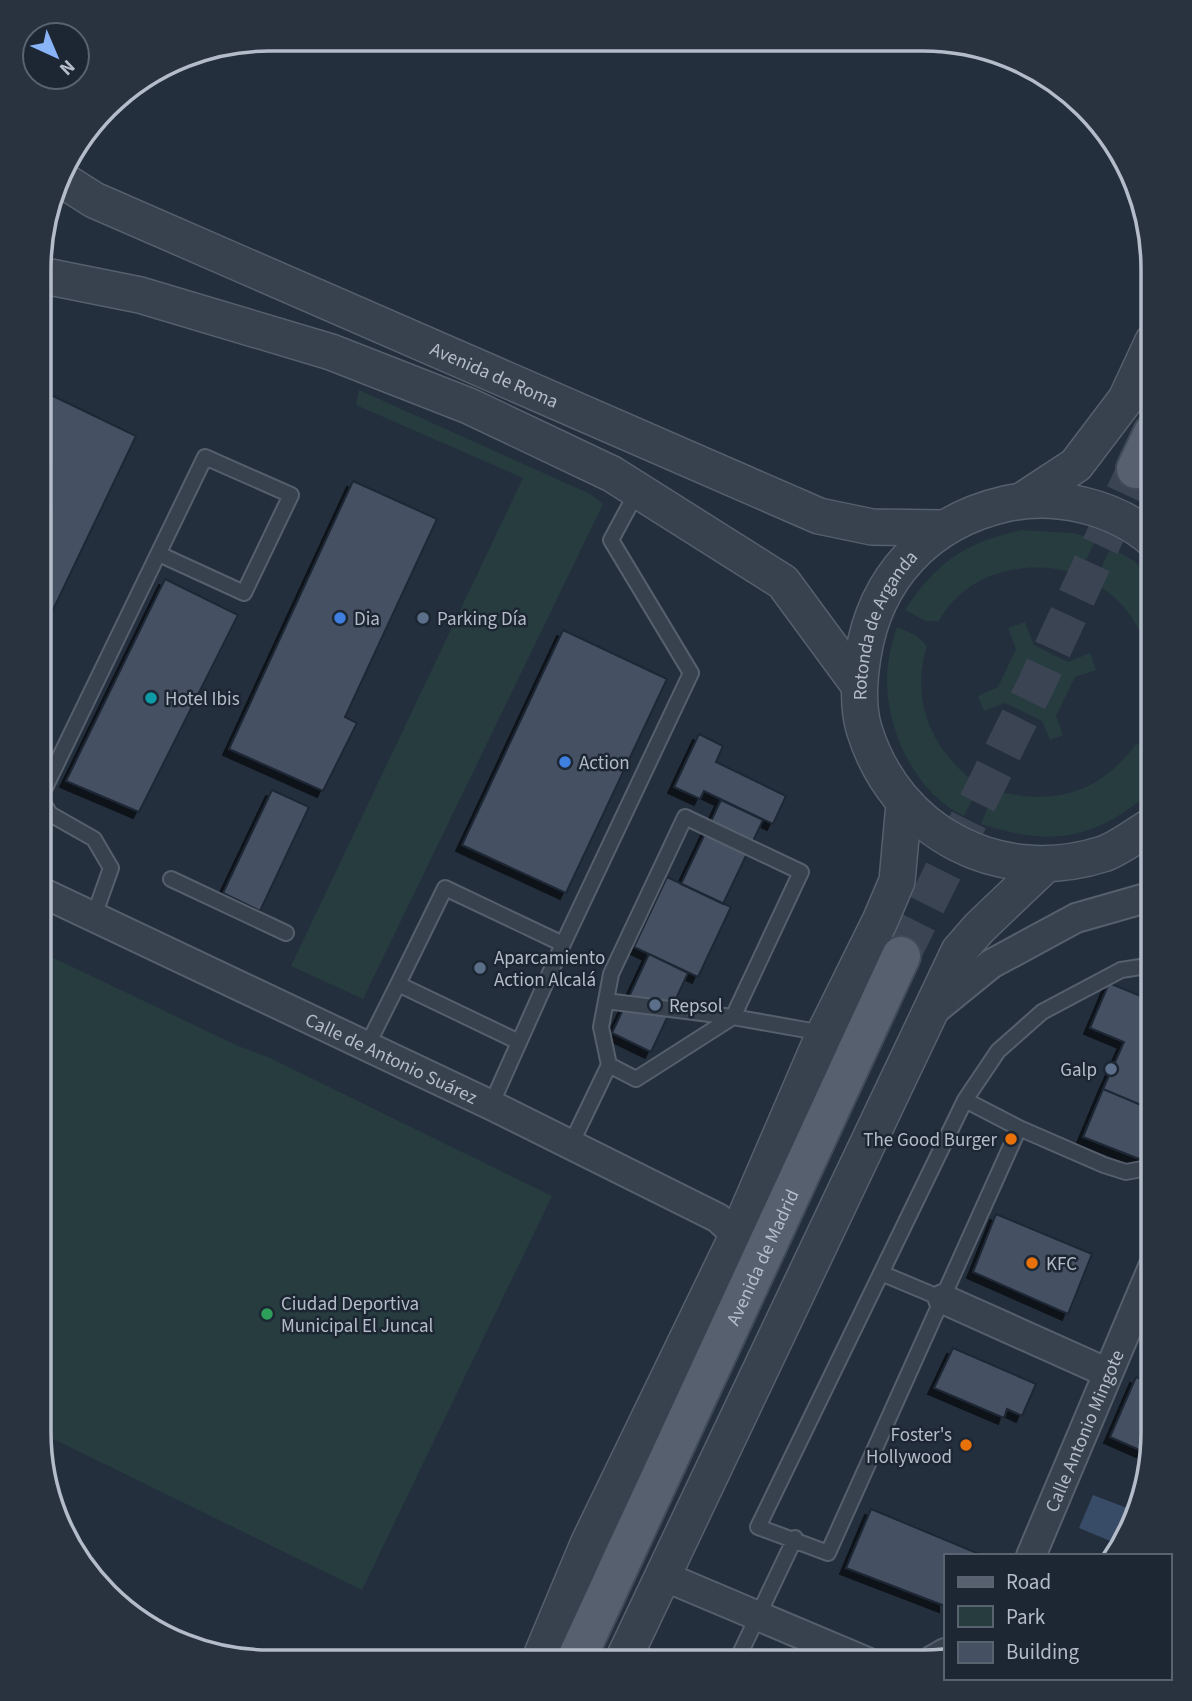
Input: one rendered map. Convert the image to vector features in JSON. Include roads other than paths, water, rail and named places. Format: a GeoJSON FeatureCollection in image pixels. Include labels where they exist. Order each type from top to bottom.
{"type":"FeatureCollection","features":[{"type":"Feature","properties":{"kind":"main road"},"geometry":{"type":"LineString","coordinates":[[1136,469],[1141,458]]}},
{"type":"Feature","properties":{"kind":"main road","name":"Avenida de Madrid"},"geometry":{"type":"LineString","coordinates":[[580,1650],[625,1559],[901,956]]}},
{"type":"Feature","properties":{"kind":"main road","name":"Avenida de Madrid"},"geometry":{"type":"LineString","coordinates":[[591,1650],[625,1559]]}},
{"type":"Feature","properties":{"kind":"street","name":"Avenida de Roma"},"geometry":{"type":"LineString","coordinates":[[68,183],[94,200],[819,516],[872,527],[942,528]]}},
{"type":"Feature","properties":{"kind":"street"},"geometry":{"type":"LineString","coordinates":[[51,277],[140,295],[331,352],[469,406],[612,474],[783,582],[858,684]]}},
{"type":"Feature","properties":{"kind":"street"},"geometry":{"type":"LineString","coordinates":[[1023,500],[1076,465],[1126,399],[1141,367]]}},
{"type":"Feature","properties":{"kind":"street","name":"Rotonda de Arganda"},"geometry":{"type":"LineString","coordinates":[[1141,529],[1082,503],[1023,500],[981,510],[942,528],[896,570],[868,624],[858,684],[863,727],[879,768],[904,804],[944,838],[993,859],[1045,865],[1104,854],[1141,832]]}},
{"type":"Feature","properties":{"kind":"street"},"geometry":{"type":"LineString","coordinates":[[544,1650],[588,1544],[737,1236],[824,1034],[897,881],[904,804]]}},
{"type":"Feature","properties":{"kind":"street"},"geometry":{"type":"LineString","coordinates":[[627,1650],[959,951],[979,928],[1045,865]]}},
{"type":"Feature","properties":{"kind":"street","name":"Calle de Antonio Suárez"},"geometry":{"type":"LineString","coordinates":[[51,896],[571,1144],[718,1218],[737,1236]]}},
{"type":"Feature","properties":{"kind":"street"},"geometry":{"type":"LineString","coordinates":[[928,1016],[991,964],[1076,918],[1141,899]]}},
{"type":"Feature","properties":{"kind":"street","name":"Calle Antonio Mingote"},"geometry":{"type":"LineString","coordinates":[[1032,1554],[1141,1295]]}},
{"type":"Feature","properties":{"kind":"street"},"geometry":{"type":"LineString","coordinates":[[943,1299],[1108,1373]]}},
{"type":"Feature","properties":{"kind":"street"},"geometry":{"type":"LineString","coordinates":[[661,1575],[839,1650]]}},
{"type":"Feature","properties":{"kind":"lane"},"geometry":{"type":"LineString","coordinates":[[51,775],[205,457],[291,495],[244,593],[159,554]]}},
{"type":"Feature","properties":{"kind":"lane"},"geometry":{"type":"LineString","coordinates":[[491,1105],[563,944],[691,673],[611,540],[638,490]]}},
{"type":"Feature","properties":{"kind":"lane"},"geometry":{"type":"LineString","coordinates":[[51,815],[94,839],[111,868],[94,916]]}},
{"type":"Feature","properties":{"kind":"lane"},"geometry":{"type":"LineString","coordinates":[[571,1144],[609,1065],[601,1027],[611,974],[685,817],[801,872],[733,1017],[636,1079],[609,1065]]}},
{"type":"Feature","properties":{"kind":"lane"},"geometry":{"type":"LineString","coordinates":[[171,879],[286,933]]}},
{"type":"Feature","properties":{"kind":"lane"},"geometry":{"type":"LineString","coordinates":[[367,1046],[446,888],[563,944]]}},
{"type":"Feature","properties":{"kind":"lane"},"geometry":{"type":"LineString","coordinates":[[1019,1128],[828,1553],[795,1538],[758,1527],[965,1100],[998,1051],[1042,1012],[1121,970],[1141,967]]}},
{"type":"Feature","properties":{"kind":"lane"},"geometry":{"type":"LineString","coordinates":[[398,984],[519,1042]]}},
{"type":"Feature","properties":{"kind":"lane"},"geometry":{"type":"LineString","coordinates":[[606,1001],[733,1017],[824,1034]]}},
{"type":"Feature","properties":{"kind":"lane"},"geometry":{"type":"LineString","coordinates":[[965,1100],[1019,1128],[1126,1172],[1141,1169]]}},
{"type":"Feature","properties":{"kind":"lane"},"geometry":{"type":"LineString","coordinates":[[881,1273],[943,1299]]}},
{"type":"Feature","properties":{"kind":"lane"},"geometry":{"type":"LineString","coordinates":[[742,1650],[795,1538]]}},
{"type":"Feature","properties":{"kind":"water"},"geometry":{"type":"Polygon","coordinates":[[[1093,1495],[1127,1508],[1111,1541],[1079,1528],[1093,1495]]]}},
{"type":"Feature","properties":{"kind":"tunnel"},"geometry":{"type":"LineString","coordinates":[[901,956],[1035,687],[1136,469]]}},
{"type":"Feature","properties":{"kind":"place","name":"Dia"},"geometry":{"type":"Point","coordinates":[340,618]}},
{"type":"Feature","properties":{"kind":"place","name":"Parking Día"},"geometry":{"type":"Point","coordinates":[423,618]}},
{"type":"Feature","properties":{"kind":"place","name":"Hotel Ibis"},"geometry":{"type":"Point","coordinates":[151,698]}},
{"type":"Feature","properties":{"kind":"place","name":"Action"},"geometry":{"type":"Point","coordinates":[565,762]}},
{"type":"Feature","properties":{"kind":"place","name":"Aparcamiento Action Alcalá"},"geometry":{"type":"Point","coordinates":[480,968]}},
{"type":"Feature","properties":{"kind":"place","name":"Repsol"},"geometry":{"type":"Point","coordinates":[655,1005]}},
{"type":"Feature","properties":{"kind":"place","name":"Galp"},"geometry":{"type":"Point","coordinates":[1111,1069]}},
{"type":"Feature","properties":{"kind":"place","name":"The Good Burger"},"geometry":{"type":"Point","coordinates":[1011,1139]}},
{"type":"Feature","properties":{"kind":"place","name":"KFC"},"geometry":{"type":"Point","coordinates":[1032,1263]}},
{"type":"Feature","properties":{"kind":"place","name":"Ciudad Deportiva Municipal El Juncal"},"geometry":{"type":"Point","coordinates":[267,1314]}},
{"type":"Feature","properties":{"kind":"place","name":"Foster's Hollywood"},"geometry":{"type":"Point","coordinates":[966,1445]}}]}
